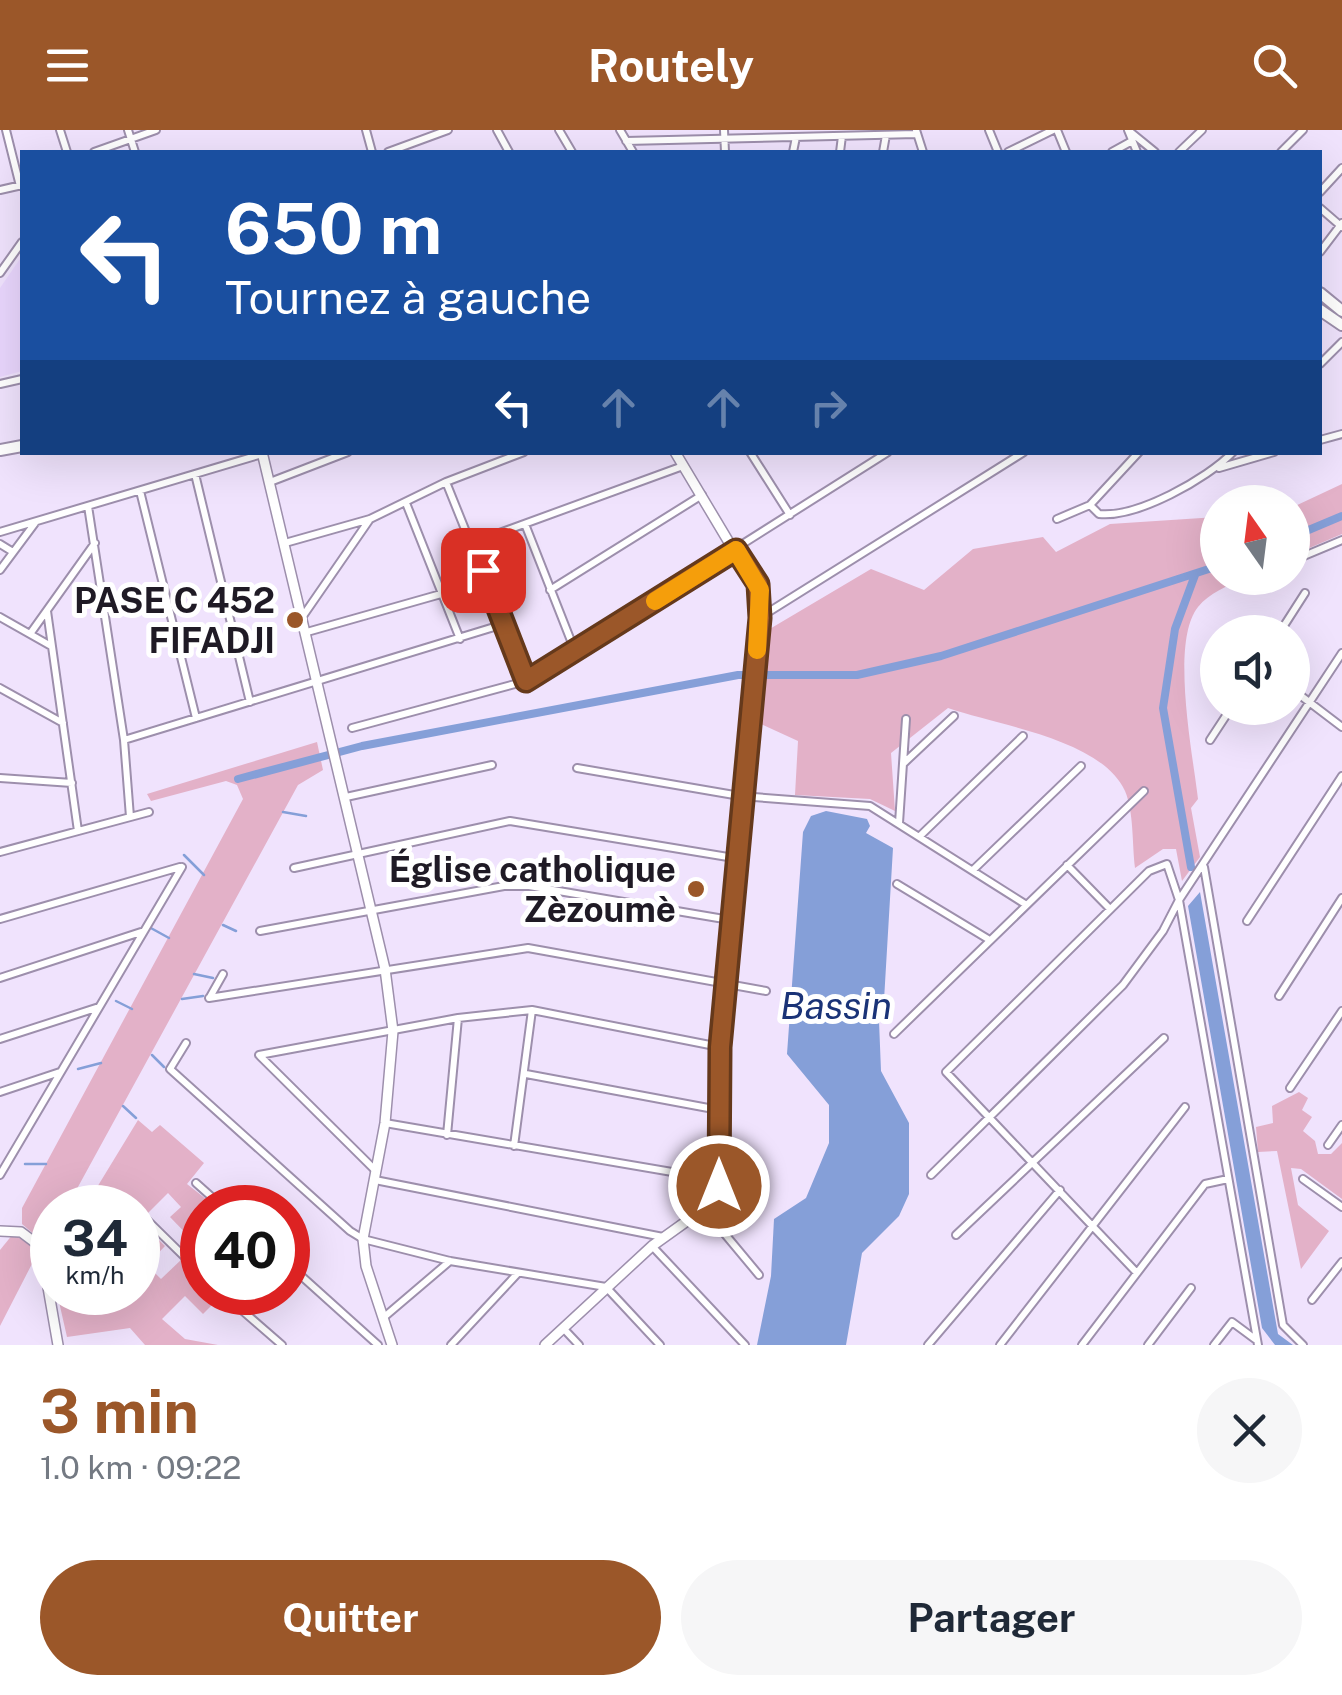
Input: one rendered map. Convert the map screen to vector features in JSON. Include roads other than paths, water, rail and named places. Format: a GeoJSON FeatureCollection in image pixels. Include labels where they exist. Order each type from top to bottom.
{"type":"FeatureCollection","features":[{"type":"Feature","properties":{"kind":"main road"},"geometry":{"type":"LineString","coordinates":[[1322,295],[1342,312]]}},
{"type":"Feature","properties":{"kind":"street"},"geometry":{"type":"LineString","coordinates":[[6,130],[20,181]]}},
{"type":"Feature","properties":{"kind":"street"},"geometry":{"type":"LineString","coordinates":[[128,130],[134,150]]}},
{"type":"Feature","properties":{"kind":"street"},"geometry":{"type":"LineString","coordinates":[[101,150],[156,130]]}},
{"type":"Feature","properties":{"kind":"street"},"geometry":{"type":"LineString","coordinates":[[393,150],[448,130]]}},
{"type":"Feature","properties":{"kind":"street"},"geometry":{"type":"LineString","coordinates":[[620,130],[632,150]]}},
{"type":"Feature","properties":{"kind":"street"},"geometry":{"type":"LineString","coordinates":[[1012,150],[1055,130]]}},
{"type":"Feature","properties":{"kind":"street"},"geometry":{"type":"LineString","coordinates":[[1128,130],[1136,150]]}},
{"type":"Feature","properties":{"kind":"street"},"geometry":{"type":"LineString","coordinates":[[1128,130],[1153,150]]}},
{"type":"Feature","properties":{"kind":"street"},"geometry":{"type":"LineString","coordinates":[[1181,150],[1202,130]]}},
{"type":"Feature","properties":{"kind":"street"},"geometry":{"type":"LineString","coordinates":[[1288,130],[1295,138]]}},
{"type":"Feature","properties":{"kind":"street"},"geometry":{"type":"LineString","coordinates":[[1283,150],[1303,130]]}},
{"type":"Feature","properties":{"kind":"street"},"geometry":{"type":"LineString","coordinates":[[626,141],[724,134],[796,137],[916,132]]}},
{"type":"Feature","properties":{"kind":"street"},"geometry":{"type":"LineString","coordinates":[[884,150],[886,135]]}},
{"type":"Feature","properties":{"kind":"street"},"geometry":{"type":"LineString","coordinates":[[840,150],[842,136]]}},
{"type":"Feature","properties":{"kind":"street"},"geometry":{"type":"LineString","coordinates":[[793,150],[796,137]]}},
{"type":"Feature","properties":{"kind":"street"},"geometry":{"type":"LineString","coordinates":[[1116,150],[1132,141]]}},
{"type":"Feature","properties":{"kind":"street"},"geometry":{"type":"LineString","coordinates":[[1322,190],[1342,168]]}},
{"type":"Feature","properties":{"kind":"street"},"geometry":{"type":"LineString","coordinates":[[1322,249],[1341,225]]}},
{"type":"Feature","properties":{"kind":"street"},"geometry":{"type":"LineString","coordinates":[[0,273],[20,247]]}},
{"type":"Feature","properties":{"kind":"street"},"geometry":{"type":"LineString","coordinates":[[1322,362],[1342,342]]}},
{"type":"Feature","properties":{"kind":"street"},"geometry":{"type":"LineString","coordinates":[[0,532],[256,455]]}},
{"type":"Feature","properties":{"kind":"street"},"geometry":{"type":"LineString","coordinates":[[263,455],[385,969],[393,1031],[385,1123],[364,1240],[366,1266],[392,1345]]}},
{"type":"Feature","properties":{"kind":"street"},"geometry":{"type":"LineString","coordinates":[[270,482],[340,455]]}},
{"type":"Feature","properties":{"kind":"street"},"geometry":{"type":"LineString","coordinates":[[285,543],[370,519],[446,482],[515,455]]}},
{"type":"Feature","properties":{"kind":"street"},"geometry":{"type":"LineString","coordinates":[[677,455],[758,584],[760,618],[734,858],[720,1047],[720,1178],[708,1206]]}},
{"type":"Feature","properties":{"kind":"street"},"geometry":{"type":"LineString","coordinates":[[755,455],[790,515]]}},
{"type":"Feature","properties":{"kind":"street"},"geometry":{"type":"LineString","coordinates":[[352,728],[526,681],[883,455]]}},
{"type":"Feature","properties":{"kind":"street"},"geometry":{"type":"LineString","coordinates":[[760,618],[1019,455]]}},
{"type":"Feature","properties":{"kind":"street"},"geometry":{"type":"LineString","coordinates":[[1057,518],[1090,504],[1136,455]]}},
{"type":"Feature","properties":{"kind":"street"},"geometry":{"type":"LineString","coordinates":[[1218,468],[1230,455]]}},
{"type":"Feature","properties":{"kind":"street"},"geometry":{"type":"LineString","coordinates":[[1090,504],[1099,514],[1132,510],[1218,468],[1264,455]]}},
{"type":"Feature","properties":{"kind":"street"},"geometry":{"type":"LineString","coordinates":[[472,543],[684,466]]}},
{"type":"Feature","properties":{"kind":"street"},"geometry":{"type":"LineString","coordinates":[[195,474],[250,702]]}},
{"type":"Feature","properties":{"kind":"street"},"geometry":{"type":"LineString","coordinates":[[446,482],[526,681]]}},
{"type":"Feature","properties":{"kind":"street"},"geometry":{"type":"LineString","coordinates":[[140,490],[196,718]]}},
{"type":"Feature","properties":{"kind":"street"},"geometry":{"type":"LineString","coordinates":[[550,590],[702,495]]}},
{"type":"Feature","properties":{"kind":"street"},"geometry":{"type":"LineString","coordinates":[[406,502],[460,639]]}},
{"type":"Feature","properties":{"kind":"street"},"geometry":{"type":"LineString","coordinates":[[88,506],[124,740],[130,817]]}},
{"type":"Feature","properties":{"kind":"street"},"geometry":{"type":"LineString","coordinates":[[302,616],[370,519]]}},
{"type":"Feature","properties":{"kind":"street"},"geometry":{"type":"LineString","coordinates":[[0,570],[36,522]]}},
{"type":"Feature","properties":{"kind":"street"},"geometry":{"type":"LineString","coordinates":[[526,524],[574,651]]}},
{"type":"Feature","properties":{"kind":"street"},"geometry":{"type":"LineString","coordinates":[[1310,553],[1342,540]]}},
{"type":"Feature","properties":{"kind":"street"},"geometry":{"type":"LineString","coordinates":[[30,634],[95,543]]}},
{"type":"Feature","properties":{"kind":"street"},"geometry":{"type":"LineString","coordinates":[[0,544],[13,552]]}},
{"type":"Feature","properties":{"kind":"street"},"geometry":{"type":"LineString","coordinates":[[307,632],[441,594]]}},
{"type":"Feature","properties":{"kind":"street"},"geometry":{"type":"LineString","coordinates":[[47,611],[78,831]]}},
{"type":"Feature","properties":{"kind":"street"},"geometry":{"type":"LineString","coordinates":[[0,617],[52,646]]}},
{"type":"Feature","properties":{"kind":"street"},"geometry":{"type":"LineString","coordinates":[[124,740],[504,624]]}},
{"type":"Feature","properties":{"kind":"street"},"geometry":{"type":"LineString","coordinates":[[1342,652],[1310,702],[1342,727]]}},
{"type":"Feature","properties":{"kind":"street"},"geometry":{"type":"LineString","coordinates":[[0,688],[63,723]]}},
{"type":"Feature","properties":{"kind":"street"},"geometry":{"type":"LineString","coordinates":[[903,764],[954,716]]}},
{"type":"Feature","properties":{"kind":"street"},"geometry":{"type":"LineString","coordinates":[[899,824],[906,719]]}},
{"type":"Feature","properties":{"kind":"street"},"geometry":{"type":"LineString","coordinates":[[1210,740],[1220,725]]}},
{"type":"Feature","properties":{"kind":"street"},"geometry":{"type":"LineString","coordinates":[[932,1175],[1123,986],[1164,931],[1179,900],[1295,725]]}},
{"type":"Feature","properties":{"kind":"street"},"geometry":{"type":"LineString","coordinates":[[922,835],[1023,736]]}},
{"type":"Feature","properties":{"kind":"street"},"geometry":{"type":"LineString","coordinates":[[346,796],[492,765]]}},
{"type":"Feature","properties":{"kind":"street"},"geometry":{"type":"LineString","coordinates":[[973,870],[1081,766]]}},
{"type":"Feature","properties":{"kind":"street"},"geometry":{"type":"LineString","coordinates":[[578,768],[740,796],[870,806],[922,835],[1025,904]]}},
{"type":"Feature","properties":{"kind":"street"},"geometry":{"type":"LineString","coordinates":[[1247,922],[1342,776]]}},
{"type":"Feature","properties":{"kind":"street"},"geometry":{"type":"LineString","coordinates":[[0,778],[72,783]]}},
{"type":"Feature","properties":{"kind":"street"},"geometry":{"type":"LineString","coordinates":[[894,1034],[1144,791]]}},
{"type":"Feature","properties":{"kind":"street"},"geometry":{"type":"LineString","coordinates":[[0,852],[149,812]]}},
{"type":"Feature","properties":{"kind":"street"},"geometry":{"type":"LineString","coordinates":[[294,868],[510,821],[734,858]]}},
{"type":"Feature","properties":{"kind":"street"},"geometry":{"type":"LineString","coordinates":[[1137,1273],[946,1072],[1110,909],[1162,864],[1171,868],[1179,900],[1257,1342]]}},
{"type":"Feature","properties":{"kind":"street"},"geometry":{"type":"LineString","coordinates":[[1067,865],[1110,909]]}},
{"type":"Feature","properties":{"kind":"street"},"geometry":{"type":"LineString","coordinates":[[1204,866],[1283,1325],[1303,1345]]}},
{"type":"Feature","properties":{"kind":"street"},"geometry":{"type":"LineString","coordinates":[[0,919],[182,867],[1,1172]]}},
{"type":"Feature","properties":{"kind":"street"},"geometry":{"type":"LineString","coordinates":[[896,884],[988,939]]}},
{"type":"Feature","properties":{"kind":"street"},"geometry":{"type":"LineString","coordinates":[[260,930],[504,886],[529,886],[730,920]]}},
{"type":"Feature","properties":{"kind":"street"},"geometry":{"type":"LineString","coordinates":[[1279,996],[1342,898]]}},
{"type":"Feature","properties":{"kind":"street"},"geometry":{"type":"LineString","coordinates":[[0,978],[144,931]]}},
{"type":"Feature","properties":{"kind":"street"},"geometry":{"type":"LineString","coordinates":[[224,974],[209,998],[528,948],[766,991]]}},
{"type":"Feature","properties":{"kind":"street"},"geometry":{"type":"LineString","coordinates":[[0,1038],[100,1007]]}},
{"type":"Feature","properties":{"kind":"street"},"geometry":{"type":"LineString","coordinates":[[662,1237],[375,1176],[259,1055],[458,1018],[532,1010],[720,1047]]}},
{"type":"Feature","properties":{"kind":"street"},"geometry":{"type":"LineString","coordinates":[[514,1146],[532,1010]]}},
{"type":"Feature","properties":{"kind":"street"},"geometry":{"type":"LineString","coordinates":[[1290,1088],[1342,1011]]}},
{"type":"Feature","properties":{"kind":"street"},"geometry":{"type":"LineString","coordinates":[[446,1136],[458,1018]]}},
{"type":"Feature","properties":{"kind":"street"},"geometry":{"type":"LineString","coordinates":[[956,1235],[1164,1038]]}},
{"type":"Feature","properties":{"kind":"street"},"geometry":{"type":"LineString","coordinates":[[186,1043],[170,1069],[364,1240],[518,1274],[606,1286],[660,1345]]}},
{"type":"Feature","properties":{"kind":"street"},"geometry":{"type":"LineString","coordinates":[[0,1092],[60,1072]]}},
{"type":"Feature","properties":{"kind":"street"},"geometry":{"type":"LineString","coordinates":[[526,1074],[719,1110]]}},
{"type":"Feature","properties":{"kind":"street"},"geometry":{"type":"LineString","coordinates":[[1000,1345],[1185,1106]]}},
{"type":"Feature","properties":{"kind":"street"},"geometry":{"type":"LineString","coordinates":[[385,1123],[720,1178],[746,1186],[662,1237],[545,1345]]}},
{"type":"Feature","properties":{"kind":"street"},"geometry":{"type":"LineString","coordinates":[[1328,1146],[1342,1125]]}},
{"type":"Feature","properties":{"kind":"street"},"geometry":{"type":"LineString","coordinates":[[1082,1345],[1205,1184],[1228,1178]]}},
{"type":"Feature","properties":{"kind":"street"},"geometry":{"type":"LineString","coordinates":[[1303,1179],[1342,1207]]}},
{"type":"Feature","properties":{"kind":"street"},"geometry":{"type":"LineString","coordinates":[[196,1182],[199,1185]]}},
{"type":"Feature","properties":{"kind":"street"},"geometry":{"type":"LineString","coordinates":[[928,1345],[1060,1190]]}},
{"type":"Feature","properties":{"kind":"street"},"geometry":{"type":"LineString","coordinates":[[708,1206],[759,1275]]}},
{"type":"Feature","properties":{"kind":"street"},"geometry":{"type":"LineString","coordinates":[[0,1232],[21,1232],[41,1247],[58,1345]]}},
{"type":"Feature","properties":{"kind":"street"},"geometry":{"type":"LineString","coordinates":[[160,1233],[180,1252]]}},
{"type":"Feature","properties":{"kind":"street"},"geometry":{"type":"LineString","coordinates":[[652,1246],[745,1345]]}},
{"type":"Feature","properties":{"kind":"street"},"geometry":{"type":"LineString","coordinates":[[383,1318],[450,1261]]}},
{"type":"Feature","properties":{"kind":"street"},"geometry":{"type":"LineString","coordinates":[[1312,1300],[1342,1262]]}},
{"type":"Feature","properties":{"kind":"street"},"geometry":{"type":"LineString","coordinates":[[451,1345],[518,1274]]}},
{"type":"Feature","properties":{"kind":"street"},"geometry":{"type":"LineString","coordinates":[[310,1284],[378,1345]]}},
{"type":"Feature","properties":{"kind":"street"},"geometry":{"type":"LineString","coordinates":[[1148,1345],[1191,1288]]}},
{"type":"Feature","properties":{"kind":"street"},"geometry":{"type":"LineString","coordinates":[[247,1315],[282,1345]]}},
{"type":"Feature","properties":{"kind":"street"},"geometry":{"type":"LineString","coordinates":[[1214,1345],[1232,1322],[1257,1342]]}},
{"type":"Feature","properties":{"kind":"street"},"geometry":{"type":"LineString","coordinates":[[563,1327],[580,1345]]}},
{"type":"Feature","properties":{"kind":"water","name":"Bassin"},"geometry":{"type":"Polygon","coordinates":[[[826,811],[867,819],[870,826],[866,833],[893,848],[883,1017],[879,1021],[881,1071],[909,1123],[909,1194],[899,1216],[862,1253],[846,1345],[757,1345],[771,1276],[774,1219],[806,1198],[829,1143],[829,1105],[787,1054],[803,832],[811,816],[826,811]]]}},
{"type":"Feature","properties":{"kind":"water"},"geometry":{"type":"Polygon","coordinates":[[[1200,892],[1278,1334],[1293,1345],[1275,1345],[1262,1328],[1188,906],[1200,892]]]}},
{"type":"Feature","properties":{"kind":"waterway"},"geometry":{"type":"LineString","coordinates":[[1310,529],[1342,516]]}},
{"type":"Feature","properties":{"kind":"waterway"},"geometry":{"type":"LineString","coordinates":[[238,779],[362,746],[738,675],[857,675],[941,656],[1200,572]]}},
{"type":"Feature","properties":{"kind":"waterway"},"geometry":{"type":"LineString","coordinates":[[1191,867],[1163,708],[1175,629],[1195,575]]}},
{"type":"Feature","properties":{"kind":"waterway"},"geometry":{"type":"LineString","coordinates":[[283,812],[306,816]]}},
{"type":"Feature","properties":{"kind":"waterway"},"geometry":{"type":"LineString","coordinates":[[184,855],[204,875]]}},
{"type":"Feature","properties":{"kind":"waterway"},"geometry":{"type":"LineString","coordinates":[[223,925],[236,931]]}},
{"type":"Feature","properties":{"kind":"waterway"},"geometry":{"type":"LineString","coordinates":[[149,927],[169,938]]}},
{"type":"Feature","properties":{"kind":"waterway"},"geometry":{"type":"LineString","coordinates":[[194,974],[213,978]]}},
{"type":"Feature","properties":{"kind":"waterway"},"geometry":{"type":"LineString","coordinates":[[182,999],[203,996]]}},
{"type":"Feature","properties":{"kind":"waterway"},"geometry":{"type":"LineString","coordinates":[[116,1001],[132,1009]]}},
{"type":"Feature","properties":{"kind":"waterway"},"geometry":{"type":"LineString","coordinates":[[152,1055],[164,1067]]}},
{"type":"Feature","properties":{"kind":"waterway"},"geometry":{"type":"LineString","coordinates":[[78,1069],[101,1063]]}},
{"type":"Feature","properties":{"kind":"waterway"},"geometry":{"type":"LineString","coordinates":[[123,1106],[136,1118]]}},
{"type":"Feature","properties":{"kind":"waterway"},"geometry":{"type":"LineString","coordinates":[[25,1164],[46,1164]]}},
{"type":"Feature","properties":{"kind":"place","name":"PASE C 452 FIFADJI"},"geometry":{"type":"Point","coordinates":[295,620]}},
{"type":"Feature","properties":{"kind":"place","name":"Église catholique Zèzoumè"},"geometry":{"type":"Point","coordinates":[696,889]}}]}
